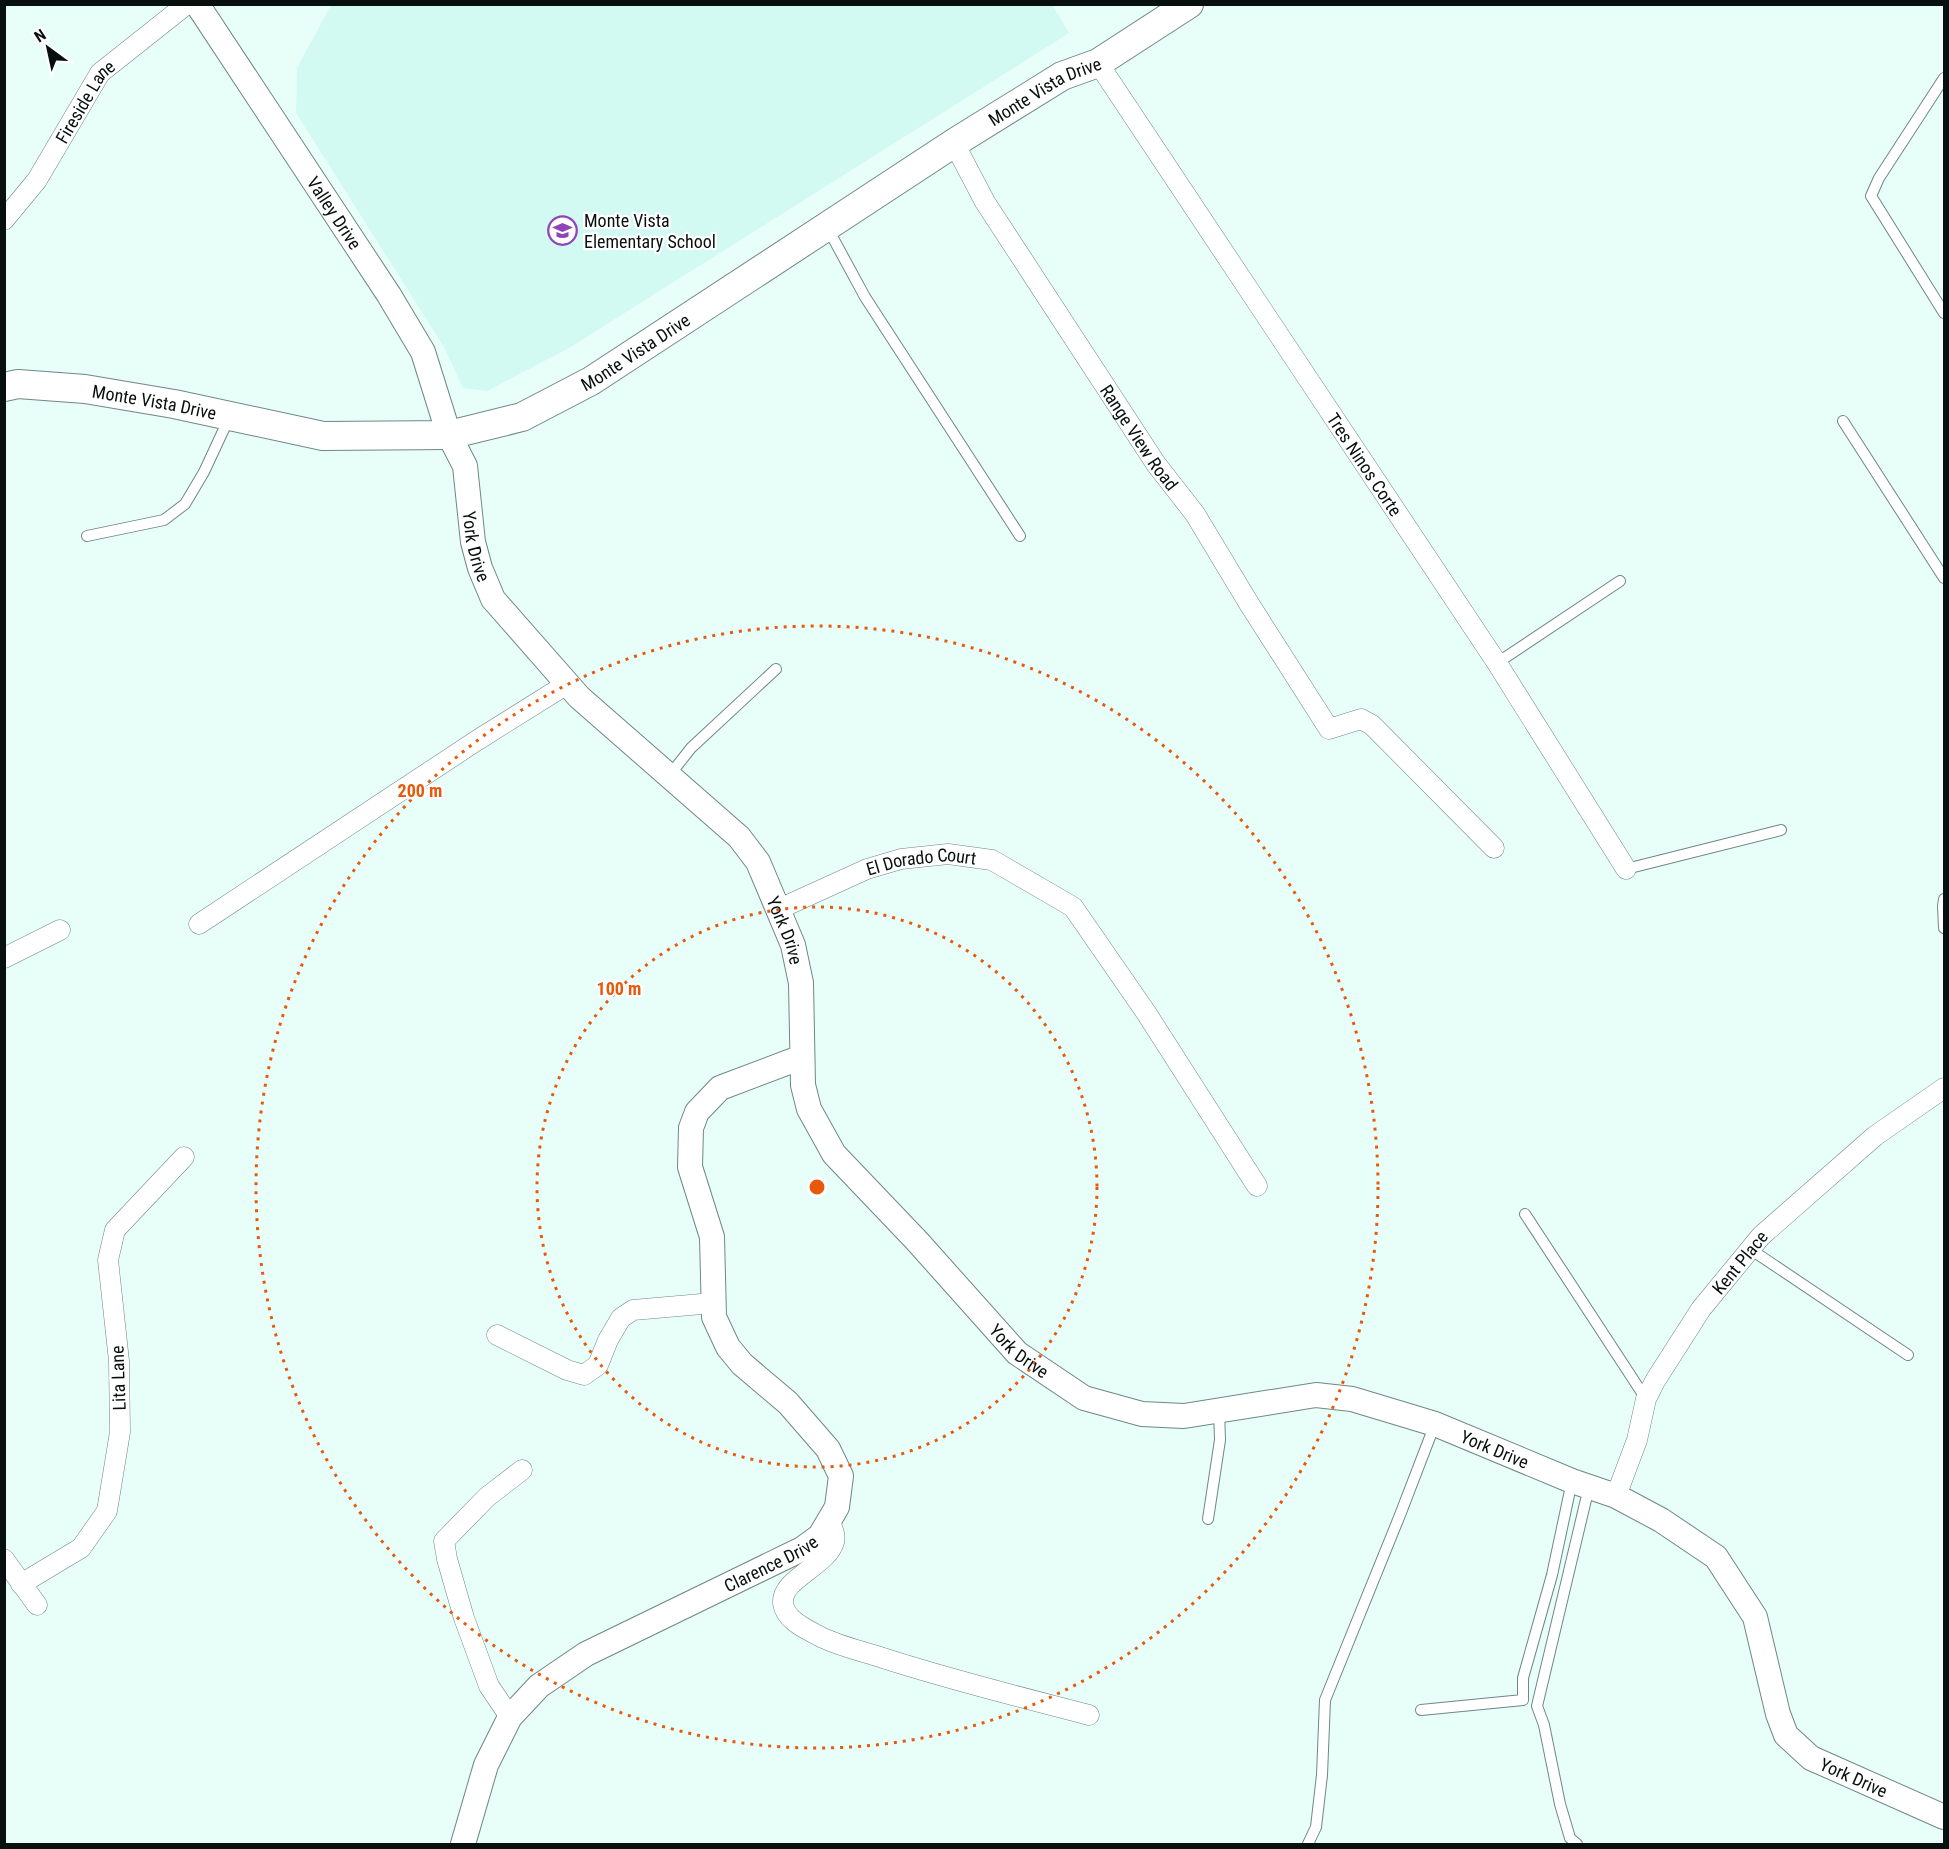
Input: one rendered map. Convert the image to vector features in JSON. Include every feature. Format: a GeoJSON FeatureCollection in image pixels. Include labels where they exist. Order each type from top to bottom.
{"type":"FeatureCollection","features":[{"type":"Feature","properties":{"kind":"main road","name":"Monte Vista Drive"},"geometry":{"type":"LineString","coordinates":[[4,387],[18,384],[85,389],[323,436],[449,435],[522,417],[591,381],[954,142],[1062,76],[1098,63],[1189,4]]}},
{"type":"Feature","properties":{"kind":"street","name":"Fireside Lane"},"geometry":{"type":"LineString","coordinates":[[4,220],[37,180],[100,73],[187,4]]}},
{"type":"Feature","properties":{"kind":"street","name":"Valley Drive"},"geometry":{"type":"LineString","coordinates":[[197,4],[389,295],[423,352],[449,435]]}},
{"type":"Feature","properties":{"kind":"street","name":"Tres Ninos Corte"},"geometry":{"type":"LineString","coordinates":[[1098,63],[1497,663],[1626,869]]}},
{"type":"Feature","properties":{"kind":"street","name":"Range View Road"},"geometry":{"type":"LineString","coordinates":[[954,142],[985,202],[1156,464],[1195,513],[1248,602],[1329,729],[1361,719],[1372,725],[1494,849]]}},
{"type":"Feature","properties":{"kind":"street","name":"York Drive"},"geometry":{"type":"LineString","coordinates":[[449,435],[465,466],[473,542],[480,568],[493,599],[579,698],[739,837],[758,862],[793,945],[801,983],[803,1085],[809,1109],[834,1154],[917,1240],[1017,1353],[1084,1398],[1142,1414],[1184,1416],[1316,1395],[1352,1398],[1435,1424],[1581,1484],[1617,1496],[1661,1520],[1716,1557],[1755,1617],[1778,1714],[1786,1735],[1811,1758],[1944,1817]]}},
{"type":"Feature","properties":{"kind":"street"},"geometry":{"type":"LineString","coordinates":[[199,924],[476,741],[567,684]]}},
{"type":"Feature","properties":{"kind":"street","name":"El Dorado Court"},"geometry":{"type":"LineString","coordinates":[[779,909],[867,869],[901,859],[948,854],[992,860],[1073,907],[1147,1014],[1257,1186]]}},
{"type":"Feature","properties":{"kind":"street"},"geometry":{"type":"LineString","coordinates":[[4,958],[60,930]]}},
{"type":"Feature","properties":{"kind":"street","name":"Clarence Drive"},"geometry":{"type":"LineString","coordinates":[[463,1845],[486,1765],[510,1718],[539,1686],[586,1654],[802,1549],[820,1536],[837,1507],[841,1476],[828,1449],[788,1403],[742,1364],[728,1347],[714,1317],[712,1237],[690,1167],[691,1128],[698,1112],[720,1088],[802,1057]]}},
{"type":"Feature","properties":{"kind":"street","name":"Kent Place"},"geometry":{"type":"LineString","coordinates":[[1617,1496],[1637,1440],[1646,1399],[1654,1381],[1701,1309],[1761,1236],[1875,1136],[1944,1088]]}},
{"type":"Feature","properties":{"kind":"street","name":"Lita Lane"},"geometry":{"type":"LineString","coordinates":[[21,1584],[81,1548],[107,1511],[120,1432],[119,1360],[108,1260],[115,1230],[184,1157]]}},
{"type":"Feature","properties":{"kind":"street"},"geometry":{"type":"LineString","coordinates":[[497,1335],[567,1370],[584,1375],[598,1365],[608,1340],[621,1318],[633,1310],[713,1303]]}},
{"type":"Feature","properties":{"kind":"street"},"geometry":{"type":"LineString","coordinates":[[510,1718],[489,1686],[464,1618],[444,1541],[487,1497],[522,1470]]}},
{"type":"Feature","properties":{"kind":"street"},"geometry":{"type":"LineString","coordinates":[[829,1520],[834,1533],[834,1542],[826,1555],[785,1592],[783,1603],[787,1614],[795,1622],[820,1637],[924,1671],[1089,1715]]}},
{"type":"Feature","properties":{"kind":"street"},"geometry":{"type":"LineString","coordinates":[[4,1559],[37,1605]]}},
{"type":"Feature","properties":{"kind":"lane"},"geometry":{"type":"LineString","coordinates":[[1944,78],[1879,178],[1871,196],[1944,313]]}},
{"type":"Feature","properties":{"kind":"lane"},"geometry":{"type":"LineString","coordinates":[[825,228],[865,297],[1020,536]]}},
{"type":"Feature","properties":{"kind":"lane"},"geometry":{"type":"LineString","coordinates":[[87,536],[164,520],[185,504],[204,472],[230,416]]}},
{"type":"Feature","properties":{"kind":"lane"},"geometry":{"type":"LineString","coordinates":[[1843,420],[1944,578]]}},
{"type":"Feature","properties":{"kind":"lane"},"geometry":{"type":"LineString","coordinates":[[1497,663],[1620,581]]}},
{"type":"Feature","properties":{"kind":"lane"},"geometry":{"type":"LineString","coordinates":[[668,776],[692,748],[776,669]]}},
{"type":"Feature","properties":{"kind":"lane"},"geometry":{"type":"LineString","coordinates":[[1626,869],[1781,830]]}},
{"type":"Feature","properties":{"kind":"lane"},"geometry":{"type":"LineString","coordinates":[[1944,899],[1944,928]]}},
{"type":"Feature","properties":{"kind":"lane"},"geometry":{"type":"LineString","coordinates":[[1525,1214],[1646,1399]]}},
{"type":"Feature","properties":{"kind":"lane"},"geometry":{"type":"LineString","coordinates":[[1750,1249],[1908,1355]]}},
{"type":"Feature","properties":{"kind":"lane"},"geometry":{"type":"LineString","coordinates":[[1208,1519],[1220,1440],[1219,1410]]}},
{"type":"Feature","properties":{"kind":"lane"},"geometry":{"type":"LineString","coordinates":[[1308,1845],[1316,1827],[1322,1775],[1324,1700],[1435,1424]]}},
{"type":"Feature","properties":{"kind":"lane"},"geometry":{"type":"LineString","coordinates":[[1421,1710],[1523,1700],[1523,1678],[1581,1484]]}},
{"type":"Feature","properties":{"kind":"lane"},"geometry":{"type":"LineString","coordinates":[[1576,1845],[1570,1838],[1565,1821],[1544,1725],[1537,1706],[1581,1484]]}},
{"type":"Feature","properties":{"kind":"shaded area","name":"Monte Vista Elementary School"},"geometry":{"type":"Polygon","coordinates":[[[331,5],[1052,5],[1069,33],[569,348],[487,391],[463,388],[444,347],[296,113],[297,68],[331,5]]]}},
{"type":"Feature","properties":{"kind":"place","name":"Monte Vista Elementary School"},"geometry":{"type":"Point","coordinates":[563,230]}}]}
